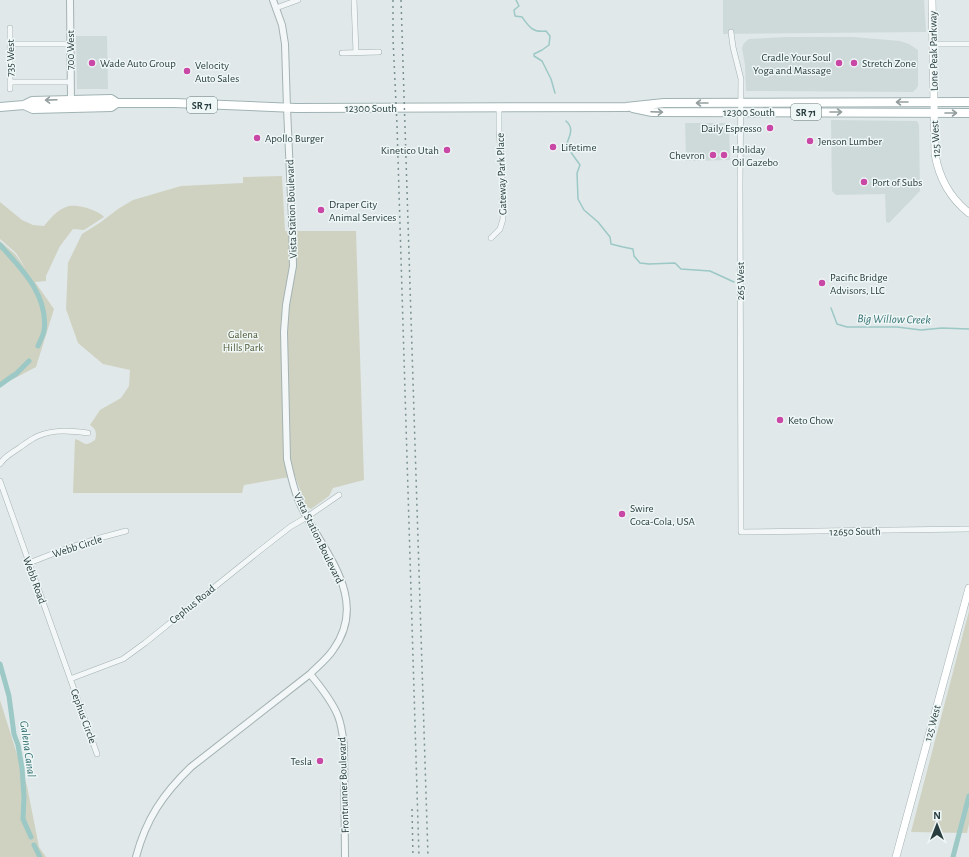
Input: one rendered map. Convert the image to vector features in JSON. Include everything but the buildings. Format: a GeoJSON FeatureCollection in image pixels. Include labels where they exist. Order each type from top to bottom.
{"type":"FeatureCollection","features":[{"type":"Feature","properties":{"kind":"main road","name":"Lone Peak Parkway"},"geometry":{"type":"LineString","coordinates":[[932,0],[934,102]]}},
{"type":"Feature","properties":{"kind":"main road","name":"12300 South"},"geometry":{"type":"LineString","coordinates":[[0,107],[24,105],[32,101],[111,99],[117,103],[175,103],[286,108],[626,107],[664,103],[969,102]]}},
{"type":"Feature","properties":{"kind":"main road","name":"125 West"},"geometry":{"type":"LineString","coordinates":[[934,102],[934,151],[939,172],[951,195],[969,212]]}},
{"type":"Feature","properties":{"kind":"main road","name":"12300 South"},"geometry":{"type":"LineString","coordinates":[[24,105],[33,109],[111,107],[117,103]]}},
{"type":"Feature","properties":{"kind":"main road","name":"12300 South"},"geometry":{"type":"LineString","coordinates":[[626,107],[652,112],[969,113]]}},
{"type":"Feature","properties":{"kind":"main road","name":"125 West"},"geometry":{"type":"LineString","coordinates":[[896,857],[969,588]]}},
{"type":"Feature","properties":{"kind":"street","name":"700 West"},"geometry":{"type":"LineString","coordinates":[[70,0],[71,100]]}},
{"type":"Feature","properties":{"kind":"street","name":"Vista Station Boulevard"},"geometry":{"type":"LineString","coordinates":[[136,857],[143,835],[155,808],[180,777],[310,674],[332,651],[340,639],[346,622],[347,610],[344,588],[332,559],[302,508],[291,478],[288,459],[284,332],[286,305],[293,265],[292,219],[286,108],[285,44],[282,25],[273,0]]}},
{"type":"Feature","properties":{"kind":"street"},"geometry":{"type":"LineString","coordinates":[[276,8],[298,0]]}},
{"type":"Feature","properties":{"kind":"street"},"geometry":{"type":"LineString","coordinates":[[354,0],[356,53]]}},
{"type":"Feature","properties":{"kind":"street","name":"735 West"},"geometry":{"type":"LineString","coordinates":[[10,28],[10,89]]}},
{"type":"Feature","properties":{"kind":"street","name":"265 West"},"geometry":{"type":"LineString","coordinates":[[732,32],[733,46],[741,79],[741,532]]}},
{"type":"Feature","properties":{"kind":"street"},"geometry":{"type":"LineString","coordinates":[[10,44],[70,44]]}},
{"type":"Feature","properties":{"kind":"street"},"geometry":{"type":"LineString","coordinates":[[933,44],[969,44]]}},
{"type":"Feature","properties":{"kind":"street"},"geometry":{"type":"LineString","coordinates":[[342,53],[379,52]]}},
{"type":"Feature","properties":{"kind":"street"},"geometry":{"type":"LineString","coordinates":[[10,82],[70,82]]}},
{"type":"Feature","properties":{"kind":"street","name":"Gateway Park Place"},"geometry":{"type":"LineString","coordinates":[[491,238],[500,229],[503,219],[499,107]]}},
{"type":"Feature","properties":{"kind":"street"},"geometry":{"type":"LineString","coordinates":[[0,464],[4,457],[37,436],[58,432],[88,433]]}},
{"type":"Feature","properties":{"kind":"street","name":"Webb Road"},"geometry":{"type":"LineString","coordinates":[[0,481],[70,679]]}},
{"type":"Feature","properties":{"kind":"street","name":"Cephus Road"},"geometry":{"type":"LineString","coordinates":[[70,679],[123,659],[290,527],[307,517],[339,494]]}},
{"type":"Feature","properties":{"kind":"street","name":"12650 South"},"geometry":{"type":"LineString","coordinates":[[741,532],[969,529]]}},
{"type":"Feature","properties":{"kind":"street","name":"Webb Circle"},"geometry":{"type":"LineString","coordinates":[[29,563],[88,541],[126,531]]}},
{"type":"Feature","properties":{"kind":"street","name":"Frontrunner Boulevard"},"geometry":{"type":"LineString","coordinates":[[310,674],[330,701],[338,716],[342,733],[344,747],[345,857]]}},
{"type":"Feature","properties":{"kind":"street","name":"Cephus Circle"},"geometry":{"type":"LineString","coordinates":[[70,679],[97,754]]}},
{"type":"Feature","properties":{"kind":"shaded area"},"geometry":{"type":"Polygon","coordinates":[[[723,0],[924,0],[926,32],[723,34],[723,0]]]}},
{"type":"Feature","properties":{"kind":"shaded area","name":"Wade Auto Group"},"geometry":{"type":"Polygon","coordinates":[[[76,36],[107,36],[108,89],[77,89],[76,36]]]}},
{"type":"Feature","properties":{"kind":"shaded area"},"geometry":{"type":"Polygon","coordinates":[[[785,37],[854,37],[900,41],[909,44],[918,50],[918,86],[913,92],[746,91],[745,65],[742,48],[744,43],[749,39],[785,37]]]}},
{"type":"Feature","properties":{"kind":"shaded area"},"geometry":{"type":"Polygon","coordinates":[[[831,120],[917,121],[919,125],[920,191],[889,223],[886,222],[885,194],[836,195],[832,191],[831,120]]]}},
{"type":"Feature","properties":{"kind":"shaded area"},"geometry":{"type":"Polygon","coordinates":[[[685,123],[727,123],[729,125],[730,160],[686,161],[685,123]]]}},
{"type":"Feature","properties":{"kind":"green space","name":"Galena Hills Park"},"geometry":{"type":"Polygon","coordinates":[[[282,176],[285,231],[356,231],[364,480],[333,488],[329,496],[311,509],[306,506],[295,476],[244,485],[242,493],[73,493],[75,439],[85,444],[89,444],[95,440],[96,431],[90,425],[100,410],[121,398],[129,386],[130,370],[103,364],[78,343],[66,309],[68,263],[82,234],[133,200],[181,186],[243,183],[243,177],[282,176]]]}},
{"type":"Feature","properties":{"kind":"green space"},"geometry":{"type":"Polygon","coordinates":[[[0,202],[22,220],[33,225],[44,226],[57,212],[70,206],[86,208],[101,214],[104,217],[84,230],[73,229],[60,246],[46,276],[46,281],[35,282],[54,309],[36,367],[0,386],[0,241],[15,254],[26,269],[16,253],[0,239],[0,202]]]}},
{"type":"Feature","properties":{"kind":"green space"},"geometry":{"type":"Polygon","coordinates":[[[969,611],[969,824],[967,833],[911,832],[969,611]]]}},
{"type":"Feature","properties":{"kind":"green space"},"geometry":{"type":"Polygon","coordinates":[[[0,700],[27,786],[39,847],[46,857],[0,857],[0,700]]]}},
{"type":"Feature","properties":{"kind":"waterway","name":"Big Willow Creek"},"geometry":{"type":"LineString","coordinates":[[516,0],[519,6],[514,10],[515,16],[522,17],[532,28],[538,31],[546,31],[550,36],[549,45],[534,54],[534,56],[542,61],[551,79],[555,93]]}},
{"type":"Feature","properties":{"kind":"waterway","name":"Big Willow Creek"},"geometry":{"type":"LineString","coordinates":[[566,121],[571,129],[567,143],[570,151],[580,165],[577,173],[578,199],[584,210],[598,222],[610,237],[611,244],[633,249],[634,256],[640,263],[675,263],[681,269],[710,271],[734,282]]}},
{"type":"Feature","properties":{"kind":"waterway","name":"Galena Canal"},"geometry":{"type":"LineString","coordinates":[[0,245],[25,274],[38,295],[44,318],[44,331],[38,346]]}},
{"type":"Feature","properties":{"kind":"waterway","name":"Big Willow Creek"},"geometry":{"type":"LineString","coordinates":[[831,308],[837,324],[847,327],[897,327],[921,330],[942,328],[969,329]]}},
{"type":"Feature","properties":{"kind":"waterway","name":"Galena Canal"},"geometry":{"type":"LineString","coordinates":[[0,385],[16,374],[29,361]]}},
{"type":"Feature","properties":{"kind":"waterway","name":"Galena Canal"},"geometry":{"type":"LineString","coordinates":[[0,664],[9,696],[14,734],[18,745],[22,768],[24,797],[23,819],[31,837]]}},
{"type":"Feature","properties":{"kind":"waterway"},"geometry":{"type":"LineString","coordinates":[[953,857],[969,796]]}},
{"type":"Feature","properties":{"kind":"waterway","name":"Galena Canal"},"geometry":{"type":"LineString","coordinates":[[34,845],[40,857]]}},
{"type":"Feature","properties":{"kind":"railway"},"geometry":{"type":"LineString","coordinates":[[393,0],[419,857]]}},
{"type":"Feature","properties":{"kind":"railway"},"geometry":{"type":"LineString","coordinates":[[401,0],[428,857]]}},
{"type":"Feature","properties":{"kind":"railway"},"geometry":{"type":"LineString","coordinates":[[412,809],[413,857]]}},
{"type":"Feature","properties":{"kind":"place","name":"Wade Auto Group"},"geometry":{"type":"Point","coordinates":[92,63]}},
{"type":"Feature","properties":{"kind":"place","name":"Cradle Your Soul Yoga and Massage"},"geometry":{"type":"Point","coordinates":[839,63]}},
{"type":"Feature","properties":{"kind":"place","name":"Stretch Zone"},"geometry":{"type":"Point","coordinates":[854,63]}},
{"type":"Feature","properties":{"kind":"place","name":"Velocity Auto Sales"},"geometry":{"type":"Point","coordinates":[187,71]}},
{"type":"Feature","properties":{"kind":"place","name":"Daily Espresso"},"geometry":{"type":"Point","coordinates":[770,128]}},
{"type":"Feature","properties":{"kind":"place","name":"Apollo Burger"},"geometry":{"type":"Point","coordinates":[257,138]}},
{"type":"Feature","properties":{"kind":"place","name":"Jenson Lumber"},"geometry":{"type":"Point","coordinates":[810,141]}},
{"type":"Feature","properties":{"kind":"place","name":"Lifetime"},"geometry":{"type":"Point","coordinates":[553,147]}},
{"type":"Feature","properties":{"kind":"place","name":"Kinetico Utah"},"geometry":{"type":"Point","coordinates":[447,150]}},
{"type":"Feature","properties":{"kind":"place","name":"Chevron"},"geometry":{"type":"Point","coordinates":[713,155]}},
{"type":"Feature","properties":{"kind":"place","name":"Holiday Oil Gazebo"},"geometry":{"type":"Point","coordinates":[724,155]}},
{"type":"Feature","properties":{"kind":"place","name":"Port of Subs"},"geometry":{"type":"Point","coordinates":[864,182]}},
{"type":"Feature","properties":{"kind":"place","name":"Draper City Animal Services"},"geometry":{"type":"Point","coordinates":[321,210]}},
{"type":"Feature","properties":{"kind":"place","name":"Pacific Bridge Advisors, LLC"},"geometry":{"type":"Point","coordinates":[822,283]}},
{"type":"Feature","properties":{"kind":"place","name":"Keto Chow"},"geometry":{"type":"Point","coordinates":[780,420]}},
{"type":"Feature","properties":{"kind":"place","name":"Swire Coca-Cola, USA"},"geometry":{"type":"Point","coordinates":[622,514]}},
{"type":"Feature","properties":{"kind":"place","name":"Tesla"},"geometry":{"type":"Point","coordinates":[320,761]}}]}
